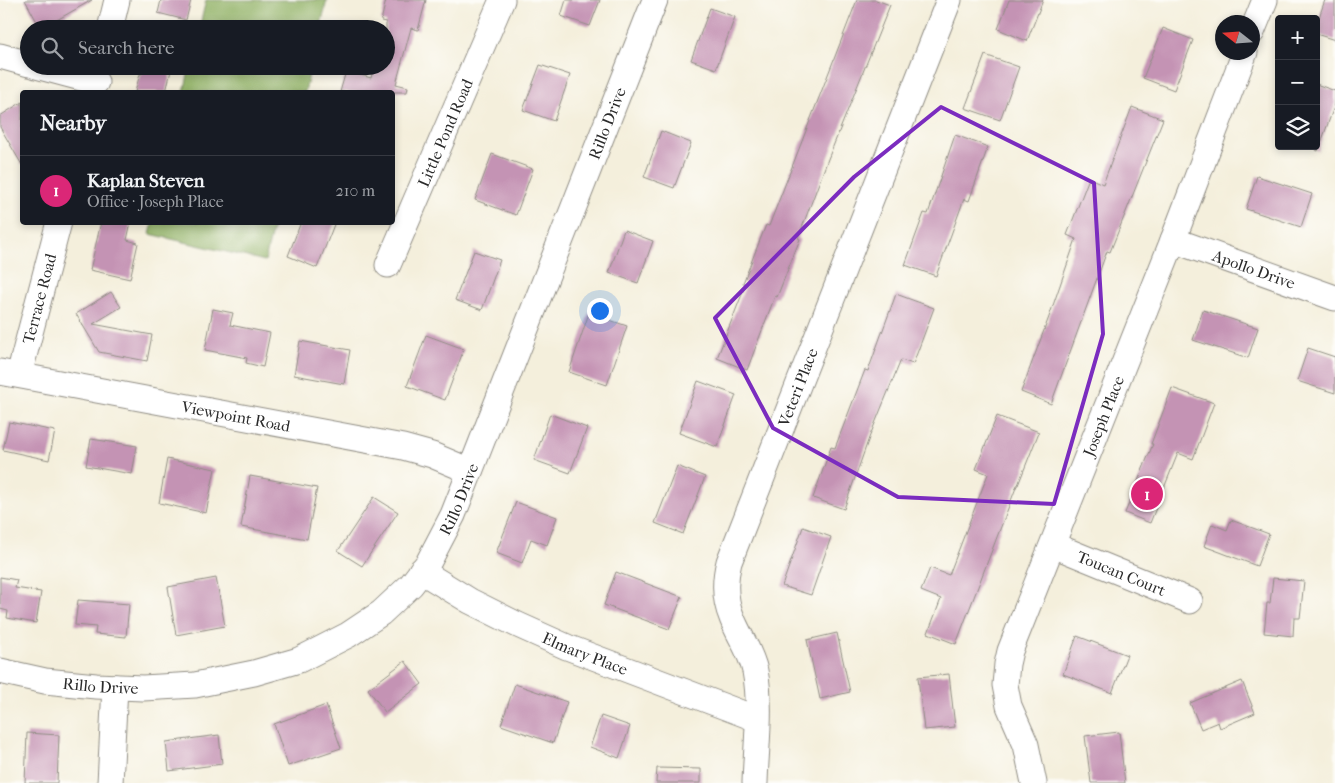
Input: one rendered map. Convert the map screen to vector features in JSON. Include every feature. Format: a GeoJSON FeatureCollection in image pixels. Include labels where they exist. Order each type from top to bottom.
{"type":"FeatureCollection","features":[{"type":"Feature","properties":{"kind":"street"},"geometry":{"type":"LineString","coordinates":[[112,20],[118,0]]}},
{"type":"Feature","properties":{"kind":"street","name":"Little Pond Road"},"geometry":{"type":"LineString","coordinates":[[388,266],[502,0]]}},
{"type":"Feature","properties":{"kind":"street","name":"Rillo Drive"},"geometry":{"type":"LineString","coordinates":[[0,671],[44,681],[143,688],[195,685],[254,673],[299,660],[348,635],[381,613],[411,585],[428,563],[453,515],[655,0]]}},
{"type":"Feature","properties":{"kind":"street","name":"Veteri Place"},"geometry":{"type":"LineString","coordinates":[[755,783],[758,696],[755,670],[746,645],[732,618],[726,599],[725,580],[729,562],[949,0]]}},
{"type":"Feature","properties":{"kind":"street"},"geometry":{"type":"LineString","coordinates":[[1259,15],[1265,0]]}},
{"type":"Feature","properties":{"kind":"street"},"geometry":{"type":"LineString","coordinates":[[0,56],[20,62]]}},
{"type":"Feature","properties":{"kind":"street","name":"Joseph Place"},"geometry":{"type":"LineString","coordinates":[[1034,783],[1026,745],[1009,706],[1005,685],[1010,651],[1242,60]]}},
{"type":"Feature","properties":{"kind":"street"},"geometry":{"type":"LineString","coordinates":[[75,75],[96,80]]}},
{"type":"Feature","properties":{"kind":"street","name":"Terrace Road"},"geometry":{"type":"LineString","coordinates":[[10,373],[58,225]]}},
{"type":"Feature","properties":{"kind":"street","name":"Apollo Drive"},"geometry":{"type":"LineString","coordinates":[[1172,240],[1335,298]]}},
{"type":"Feature","properties":{"kind":"street","name":"Viewpoint Road"},"geometry":{"type":"LineString","coordinates":[[10,373],[402,447],[432,455],[470,471]]}},
{"type":"Feature","properties":{"kind":"street","name":"Toucan Court"},"geometry":{"type":"LineString","coordinates":[[1053,545],[1190,601]]}},
{"type":"Feature","properties":{"kind":"street","name":"Elmary Place"},"geometry":{"type":"LineString","coordinates":[[422,571],[470,601],[518,626],[567,647],[757,719]]}},
{"type":"Feature","properties":{"kind":"street"},"geometry":{"type":"LineString","coordinates":[[110,783],[115,687]]}},
{"type":"Feature","properties":{"kind":"highlighted area"},"geometry":{"type":"Polygon","coordinates":[[[941,107],[1094,183],[1103,334],[1054,504],[898,497],[773,428],[715,318],[854,177],[941,107]]]}},
{"type":"Feature","properties":{"kind":"green space"},"geometry":{"type":"Polygon","coordinates":[[[206,0],[327,0],[322,20],[201,20],[206,0]]]}},
{"type":"Feature","properties":{"kind":"green space"},"geometry":{"type":"Polygon","coordinates":[[[188,75],[309,75],[305,90],[184,90],[188,75]]]}},
{"type":"Feature","properties":{"kind":"green space"},"geometry":{"type":"Polygon","coordinates":[[[152,225],[274,225],[265,261],[150,234],[152,225]]]}},
{"type":"Feature","properties":{"kind":"building"},"geometry":{"type":"Polygon","coordinates":[[[25,0],[92,0],[57,20],[36,20],[25,0]]]}},
{"type":"Feature","properties":{"kind":"building"},"geometry":{"type":"Polygon","coordinates":[[[161,0],[191,0],[186,20],[158,13],[161,0]]]}},
{"type":"Feature","properties":{"kind":"building"},"geometry":{"type":"Polygon","coordinates":[[[386,0],[426,0],[418,30],[411,28],[396,84],[408,87],[407,92],[395,92],[395,90],[341,90],[345,75],[360,75],[371,78],[372,75],[395,75],[395,20],[381,20],[386,0]]]}},
{"type":"Feature","properties":{"kind":"building"},"geometry":{"type":"Polygon","coordinates":[[[566,0],[600,0],[590,26],[561,16],[566,0]]]}},
{"type":"Feature","properties":{"kind":"building"},"geometry":{"type":"Polygon","coordinates":[[[857,0],[876,0],[890,5],[828,159],[798,238],[800,239],[777,297],[775,296],[747,370],[717,358],[746,284],[743,283],[766,225],[769,226],[857,0]]]}},
{"type":"Feature","properties":{"kind":"building"},"geometry":{"type":"Polygon","coordinates":[[[1009,0],[1043,0],[1027,41],[998,29],[1009,0]]]}},
{"type":"Feature","properties":{"kind":"building"},"geometry":{"type":"Polygon","coordinates":[[[1325,0],[1335,0],[1335,40],[1320,35],[1320,15],[1325,0]]]}},
{"type":"Feature","properties":{"kind":"building"},"geometry":{"type":"Polygon","coordinates":[[[710,8],[735,17],[716,69],[691,60],[710,8]]]}},
{"type":"Feature","properties":{"kind":"building"},"geometry":{"type":"Polygon","coordinates":[[[1163,28],[1193,40],[1174,90],[1143,78],[1163,28]]]}},
{"type":"Feature","properties":{"kind":"building"},"geometry":{"type":"Polygon","coordinates":[[[985,55],[1019,67],[1000,120],[965,108],[985,55]]]}},
{"type":"Feature","properties":{"kind":"building"},"geometry":{"type":"Polygon","coordinates":[[[540,65],[570,75],[554,121],[523,110],[540,65]]]}},
{"type":"Feature","properties":{"kind":"building"},"geometry":{"type":"Polygon","coordinates":[[[140,75],[170,75],[166,90],[136,90],[140,75]]]}},
{"type":"Feature","properties":{"kind":"building"},"geometry":{"type":"Polygon","coordinates":[[[1320,85],[1335,91],[1335,104],[1320,145],[1320,85]]]}},
{"type":"Feature","properties":{"kind":"building"},"geometry":{"type":"Polygon","coordinates":[[[20,103],[20,162],[0,127],[0,116],[20,103]]]}},
{"type":"Feature","properties":{"kind":"building"},"geometry":{"type":"Polygon","coordinates":[[[1132,107],[1163,119],[1110,252],[1107,251],[1051,404],[1021,392],[1076,239],[1067,235],[1089,178],[1103,184],[1132,107]]]}},
{"type":"Feature","properties":{"kind":"building"},"geometry":{"type":"Polygon","coordinates":[[[661,131],[691,143],[674,188],[644,177],[661,131]]]}},
{"type":"Feature","properties":{"kind":"building"},"geometry":{"type":"Polygon","coordinates":[[[955,135],[988,147],[969,201],[964,199],[936,276],[905,265],[924,213],[928,214],[955,135]]]}},
{"type":"Feature","properties":{"kind":"building"},"geometry":{"type":"Polygon","coordinates":[[[492,154],[533,169],[516,215],[475,200],[492,154]]]}},
{"type":"Feature","properties":{"kind":"building"},"geometry":{"type":"Polygon","coordinates":[[[1257,176],[1312,194],[1301,227],[1246,209],[1257,176]]]}},
{"type":"Feature","properties":{"kind":"building"},"geometry":{"type":"Polygon","coordinates":[[[100,225],[130,225],[127,240],[138,243],[130,279],[90,270],[100,225]]]}},
{"type":"Feature","properties":{"kind":"building"},"geometry":{"type":"Polygon","coordinates":[[[300,225],[334,225],[317,268],[288,256],[300,225]]]}},
{"type":"Feature","properties":{"kind":"building"},"geometry":{"type":"Polygon","coordinates":[[[624,230],[653,241],[638,283],[609,273],[624,230]]]}},
{"type":"Feature","properties":{"kind":"building"},"geometry":{"type":"Polygon","coordinates":[[[474,251],[500,260],[482,310],[455,300],[474,251]]]}},
{"type":"Feature","properties":{"kind":"building"},"geometry":{"type":"Polygon","coordinates":[[[111,292],[121,307],[93,324],[152,335],[147,361],[99,352],[76,314],[111,292]]]}},
{"type":"Feature","properties":{"kind":"building"},"geometry":{"type":"Polygon","coordinates":[[[896,294],[934,308],[913,364],[901,360],[869,438],[844,509],[813,498],[831,447],[835,448],[865,370],[868,371],[896,294]]]}},
{"type":"Feature","properties":{"kind":"building"},"geometry":{"type":"Polygon","coordinates":[[[213,309],[233,313],[230,325],[270,333],[263,367],[246,363],[247,358],[205,350],[213,309]]]}},
{"type":"Feature","properties":{"kind":"building"},"geometry":{"type":"Polygon","coordinates":[[[1203,310],[1258,328],[1248,358],[1193,340],[1203,310]]]}},
{"type":"Feature","properties":{"kind":"building"},"geometry":{"type":"Polygon","coordinates":[[[589,313],[627,326],[607,385],[569,372],[589,313]]]}},
{"type":"Feature","properties":{"kind":"building"},"geometry":{"type":"Polygon","coordinates":[[[426,335],[464,349],[445,400],[407,386],[426,335]]]}},
{"type":"Feature","properties":{"kind":"building"},"geometry":{"type":"Polygon","coordinates":[[[300,341],[350,350],[344,384],[294,375],[300,341]]]}},
{"type":"Feature","properties":{"kind":"building"},"geometry":{"type":"Polygon","coordinates":[[[1308,348],[1335,357],[1335,393],[1297,381],[1308,348]]]}},
{"type":"Feature","properties":{"kind":"building"},"geometry":{"type":"Polygon","coordinates":[[[698,381],[736,395],[717,447],[679,433],[698,381]]]}},
{"type":"Feature","properties":{"kind":"building"},"geometry":{"type":"Polygon","coordinates":[[[1172,388],[1214,403],[1193,459],[1178,453],[1150,523],[1125,513],[1153,444],[1151,444],[1172,388]]]}},
{"type":"Feature","properties":{"kind":"building"},"geometry":{"type":"Polygon","coordinates":[[[550,414],[587,428],[570,473],[534,460],[550,414]]]}},
{"type":"Feature","properties":{"kind":"building"},"geometry":{"type":"Polygon","coordinates":[[[997,416],[1039,432],[956,644],[928,633],[941,599],[921,591],[930,568],[949,575],[988,474],[976,469],[997,416]]]}},
{"type":"Feature","properties":{"kind":"building"},"geometry":{"type":"Polygon","coordinates":[[[9,422],[55,431],[49,460],[3,450],[9,422]]]}},
{"type":"Feature","properties":{"kind":"building"},"geometry":{"type":"Polygon","coordinates":[[[91,439],[137,446],[132,474],[86,466],[91,439]]]}},
{"type":"Feature","properties":{"kind":"building"},"geometry":{"type":"Polygon","coordinates":[[[167,459],[215,469],[206,513],[159,503],[167,459]]]}},
{"type":"Feature","properties":{"kind":"building"},"geometry":{"type":"Polygon","coordinates":[[[677,466],[705,477],[683,534],[655,523],[677,466]]]}},
{"type":"Feature","properties":{"kind":"building"},"geometry":{"type":"Polygon","coordinates":[[[250,476],[317,488],[307,539],[241,527],[250,476]]]}},
{"type":"Feature","properties":{"kind":"building"},"geometry":{"type":"Polygon","coordinates":[[[374,497],[398,512],[362,566],[338,551],[374,497]]]}},
{"type":"Feature","properties":{"kind":"building"},"geometry":{"type":"Polygon","coordinates":[[[516,502],[557,517],[547,545],[531,539],[522,563],[496,553],[516,502]]]}},
{"type":"Feature","properties":{"kind":"building"},"geometry":{"type":"Polygon","coordinates":[[[1231,520],[1269,534],[1257,566],[1204,546],[1212,524],[1227,530],[1231,520]]]}},
{"type":"Feature","properties":{"kind":"building"},"geometry":{"type":"Polygon","coordinates":[[[803,527],[831,537],[811,595],[782,586],[803,527]]]}},
{"type":"Feature","properties":{"kind":"building"},"geometry":{"type":"Polygon","coordinates":[[[616,572],[682,597],[669,629],[604,605],[616,572]]]}},
{"type":"Feature","properties":{"kind":"building"},"geometry":{"type":"Polygon","coordinates":[[[0,577],[17,580],[15,588],[41,592],[36,623],[7,618],[8,611],[0,609],[0,577]]]}},
{"type":"Feature","properties":{"kind":"building"},"geometry":{"type":"Polygon","coordinates":[[[216,578],[225,626],[176,635],[168,587],[216,578]]]}},
{"type":"Feature","properties":{"kind":"building"},"geometry":{"type":"Polygon","coordinates":[[[1273,578],[1304,581],[1300,618],[1294,618],[1293,636],[1264,633],[1267,603],[1270,603],[1273,578]]]}},
{"type":"Feature","properties":{"kind":"building"},"geometry":{"type":"Polygon","coordinates":[[[78,600],[129,604],[126,637],[95,634],[96,627],[75,625],[78,600]]]}},
{"type":"Feature","properties":{"kind":"building"},"geometry":{"type":"Polygon","coordinates":[[[837,633],[850,692],[820,699],[807,640],[837,633]]]}},
{"type":"Feature","properties":{"kind":"building"},"geometry":{"type":"Polygon","coordinates":[[[1077,636],[1127,655],[1112,693],[1063,674],[1077,636]]]}},
{"type":"Feature","properties":{"kind":"building"},"geometry":{"type":"Polygon","coordinates":[[[405,661],[422,684],[385,712],[368,689],[405,661]]]}},
{"type":"Feature","properties":{"kind":"building"},"geometry":{"type":"Polygon","coordinates":[[[949,674],[955,727],[924,730],[918,677],[949,674]]]}},
{"type":"Feature","properties":{"kind":"building"},"geometry":{"type":"Polygon","coordinates":[[[1242,681],[1255,713],[1220,728],[1218,722],[1201,729],[1190,703],[1242,681]]]}},
{"type":"Feature","properties":{"kind":"building"},"geometry":{"type":"Polygon","coordinates":[[[515,684],[567,702],[553,743],[501,725],[515,684]]]}},
{"type":"Feature","properties":{"kind":"building"},"geometry":{"type":"Polygon","coordinates":[[[326,705],[341,748],[288,766],[274,724],[326,705]]]}},
{"type":"Feature","properties":{"kind":"building"},"geometry":{"type":"Polygon","coordinates":[[[601,716],[630,726],[619,758],[590,747],[601,716]]]}},
{"type":"Feature","properties":{"kind":"building"},"geometry":{"type":"Polygon","coordinates":[[[1119,732],[1125,783],[1091,783],[1085,736],[1119,732]]]}},
{"type":"Feature","properties":{"kind":"building"},"geometry":{"type":"Polygon","coordinates":[[[27,733],[59,735],[57,783],[25,783],[27,733]]]}},
{"type":"Feature","properties":{"kind":"building"},"geometry":{"type":"Polygon","coordinates":[[[219,735],[222,764],[169,771],[166,742],[219,735]]]}},
{"type":"Feature","properties":{"kind":"building"},"geometry":{"type":"Polygon","coordinates":[[[657,768],[701,769],[701,783],[656,783],[657,768]]]}},
{"type":"Feature","properties":{"kind":"place","name":"Kaplan Steven"},"geometry":{"type":"Point","coordinates":[1147,494]}}]}
